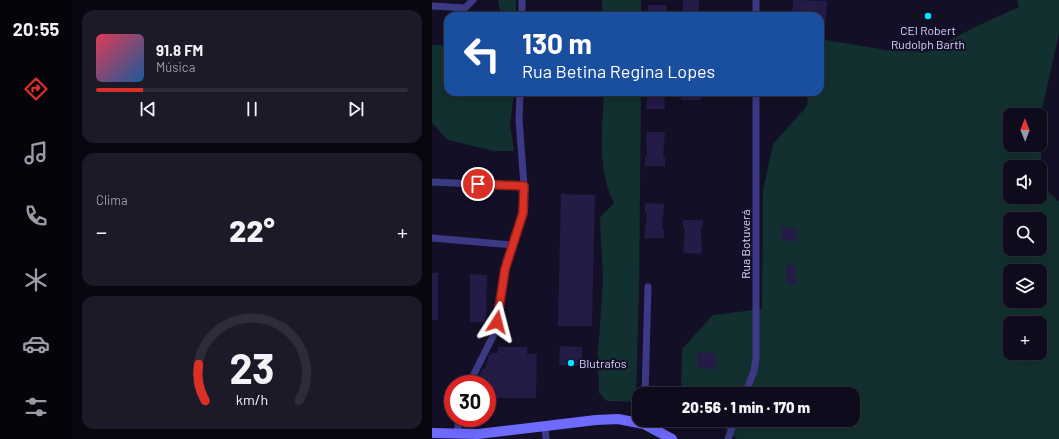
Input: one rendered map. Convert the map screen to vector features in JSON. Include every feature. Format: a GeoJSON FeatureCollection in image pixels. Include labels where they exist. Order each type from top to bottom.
{"type":"FeatureCollection","features":[{"type":"Feature","properties":{"kind":"main road"},"geometry":{"type":"LineString","coordinates":[[432,433],[457,434],[596,420],[618,419],[632,421]]}},
{"type":"Feature","properties":{"kind":"main road"},"geometry":{"type":"LineString","coordinates":[[652,427],[672,439]]}},
{"type":"Feature","properties":{"kind":"street"},"geometry":{"type":"LineString","coordinates":[[432,6],[465,8],[473,0]]}},
{"type":"Feature","properties":{"kind":"street"},"geometry":{"type":"LineString","coordinates":[[522,0],[522,12]]}},
{"type":"Feature","properties":{"kind":"street"},"geometry":{"type":"LineString","coordinates":[[756,0],[756,12]]}},
{"type":"Feature","properties":{"kind":"street"},"geometry":{"type":"LineString","coordinates":[[473,375],[494,334],[505,269],[523,213],[524,186],[519,119],[520,96]]}},
{"type":"Feature","properties":{"kind":"street","name":"Rua Botuverá"},"geometry":{"type":"LineString","coordinates":[[748,387],[754,371],[756,358],[756,96]]}},
{"type":"Feature","properties":{"kind":"street"},"geometry":{"type":"LineString","coordinates":[[432,182],[524,186]]}},
{"type":"Feature","properties":{"kind":"street"},"geometry":{"type":"LineString","coordinates":[[432,238],[512,245]]}},
{"type":"Feature","properties":{"kind":"street"},"geometry":{"type":"LineString","coordinates":[[645,387],[648,287]]}},
{"type":"Feature","properties":{"kind":"street"},"geometry":{"type":"LineString","coordinates":[[545,426],[546,439]]}},
{"type":"Feature","properties":{"kind":"street"},"geometry":{"type":"LineString","coordinates":[[457,434],[458,427]]}},
{"type":"Feature","properties":{"kind":"street"},"geometry":{"type":"LineString","coordinates":[[728,439],[732,427]]}},
{"type":"Feature","properties":{"kind":"green space"},"geometry":{"type":"Polygon","coordinates":[[[498,0],[516,0],[516,12],[500,12],[498,0]]]}},
{"type":"Feature","properties":{"kind":"green space"},"geometry":{"type":"Polygon","coordinates":[[[602,0],[641,0],[641,12],[602,12],[602,0]]]}},
{"type":"Feature","properties":{"kind":"green space"},"geometry":{"type":"Polygon","coordinates":[[[1017,0],[1059,0],[1059,34],[1042,108],[1003,108],[1003,152],[1041,152],[1042,160],[1003,160],[1003,204],[1047,204],[1047,191],[1059,201],[1059,439],[737,439],[723,427],[860,427],[860,387],[681,387],[682,349],[713,315],[762,309],[763,190],[773,144],[807,106],[808,96],[824,96],[824,40],[886,50],[927,52],[977,26],[1019,7],[1017,0]]]}},
{"type":"Feature","properties":{"kind":"green space"},"geometry":{"type":"Polygon","coordinates":[[[432,45],[444,45],[444,96],[514,96],[510,125],[514,151],[494,151],[448,140],[432,123],[432,45]]]}},
{"type":"Feature","properties":{"kind":"green space"},"geometry":{"type":"Polygon","coordinates":[[[604,96],[641,96],[636,387],[632,387],[632,402],[607,401],[599,393],[598,352],[603,281],[600,217],[614,203],[605,177],[602,149],[604,96]]]}},
{"type":"Feature","properties":{"kind":"building"},"geometry":{"type":"Polygon","coordinates":[[[683,0],[699,0],[699,12],[683,12],[683,0]]]}},
{"type":"Feature","properties":{"kind":"building"},"geometry":{"type":"Polygon","coordinates":[[[793,0],[827,1],[826,20],[824,20],[824,12],[792,12],[793,0]]]}},
{"type":"Feature","properties":{"kind":"building"},"geometry":{"type":"Polygon","coordinates":[[[648,5],[667,5],[667,12],[648,12],[648,5]]]}},
{"type":"Feature","properties":{"kind":"building"},"geometry":{"type":"Polygon","coordinates":[[[648,96],[664,96],[665,109],[646,109],[648,96]]]}},
{"type":"Feature","properties":{"kind":"building"},"geometry":{"type":"Polygon","coordinates":[[[681,96],[701,96],[701,100],[681,100],[681,96]]]}},
{"type":"Feature","properties":{"kind":"building"},"geometry":{"type":"Polygon","coordinates":[[[646,132],[665,132],[663,157],[665,157],[665,166],[645,166],[645,157],[647,157],[646,132]]]}},
{"type":"Feature","properties":{"kind":"building"},"geometry":{"type":"Polygon","coordinates":[[[561,194],[595,195],[592,326],[558,326],[561,194]]]}},
{"type":"Feature","properties":{"kind":"building"},"geometry":{"type":"Polygon","coordinates":[[[645,203],[664,204],[662,229],[664,229],[664,238],[644,238],[647,212],[645,212],[645,203]]]}},
{"type":"Feature","properties":{"kind":"building"},"geometry":{"type":"Polygon","coordinates":[[[683,220],[703,220],[701,228],[702,254],[683,253],[685,228],[683,228],[683,220]]]}},
{"type":"Feature","properties":{"kind":"building"},"geometry":{"type":"Polygon","coordinates":[[[782,227],[797,229],[796,241],[781,240],[782,227]]]}},
{"type":"Feature","properties":{"kind":"building"},"geometry":{"type":"Polygon","coordinates":[[[786,265],[795,265],[796,284],[787,285],[786,265]]]}},
{"type":"Feature","properties":{"kind":"building"},"geometry":{"type":"Polygon","coordinates":[[[432,273],[438,273],[438,320],[432,320],[432,273]]]}},
{"type":"Feature","properties":{"kind":"building"},"geometry":{"type":"Polygon","coordinates":[[[470,274],[487,275],[486,322],[470,322],[470,274]]]}},
{"type":"Feature","properties":{"kind":"building"},"geometry":{"type":"Polygon","coordinates":[[[560,346],[582,347],[582,366],[559,365],[560,346]]]}},
{"type":"Feature","properties":{"kind":"building"},"geometry":{"type":"Polygon","coordinates":[[[498,347],[527,347],[527,354],[537,354],[536,398],[496,398],[496,375],[480,375],[483,368],[485,369],[489,355],[491,355],[491,353],[498,353],[498,347]]]}},
{"type":"Feature","properties":{"kind":"building"},"geometry":{"type":"Polygon","coordinates":[[[697,352],[716,353],[716,369],[697,368],[697,352]]]}},
{"type":"Feature","properties":{"kind":"place","name":"CEI Robert Rudolph Barth"},"geometry":{"type":"Point","coordinates":[928,16]}},
{"type":"Feature","properties":{"kind":"place","name":"Blutrafos"},"geometry":{"type":"Point","coordinates":[571,363]}},
{"type":"Feature","properties":{"kind":"route"},"geometry":{"type":"LineString","coordinates":[[478,184],[524,186],[523,213],[505,269],[497,322]]}}]}
